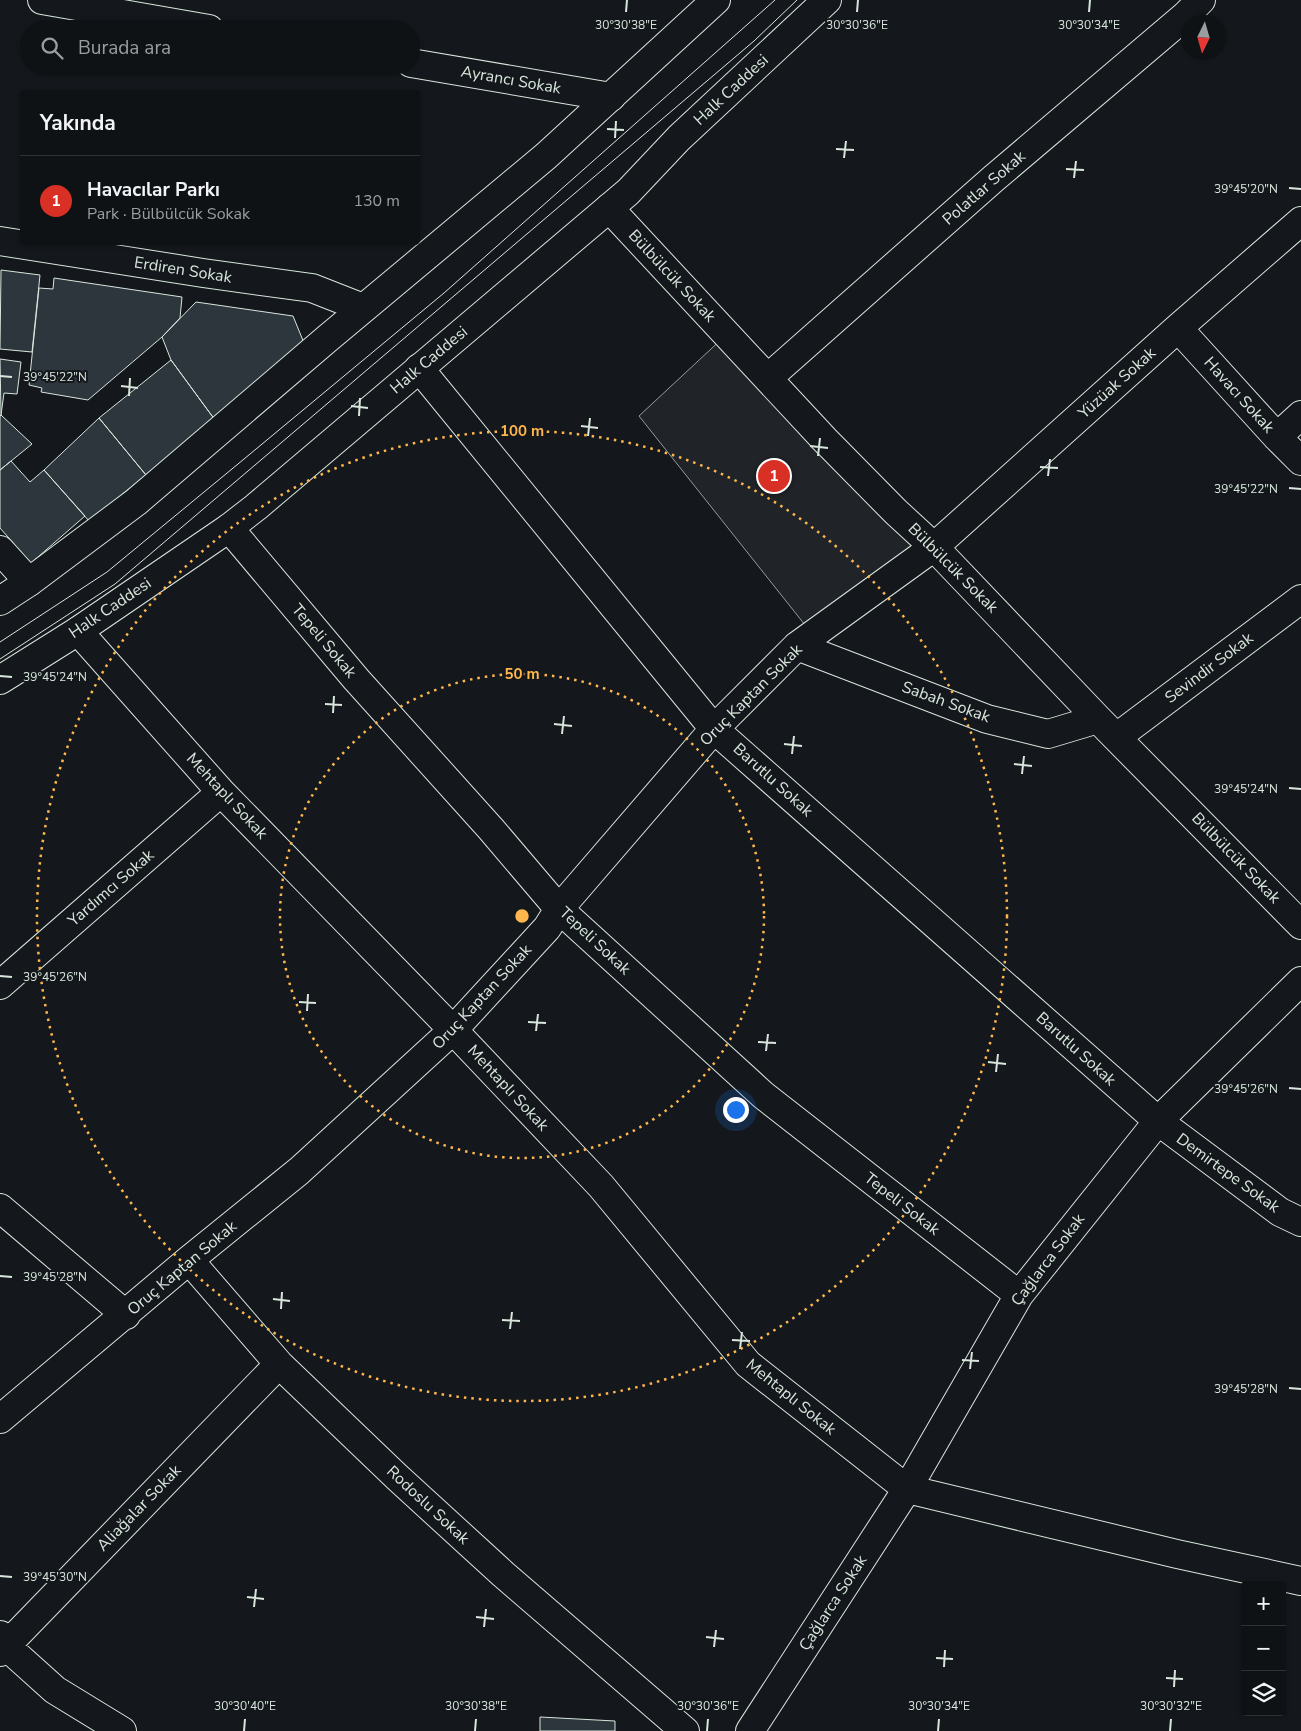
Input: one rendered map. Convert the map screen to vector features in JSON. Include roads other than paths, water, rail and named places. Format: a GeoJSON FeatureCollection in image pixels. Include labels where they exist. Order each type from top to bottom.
{"type":"FeatureCollection","features":[{"type":"Feature","properties":{"kind":"street"},"geometry":{"type":"LineString","coordinates":[[42,0],[157,20]]}},
{"type":"Feature","properties":{"kind":"street"},"geometry":{"type":"LineString","coordinates":[[0,601],[29,582],[136,502],[363,308],[546,156],[716,0]]}},
{"type":"Feature","properties":{"kind":"street","name":"Halk Caddesi"},"geometry":{"type":"LineString","coordinates":[[0,680],[78,631],[229,528],[256,507],[628,192],[679,138],[827,0]]}},
{"type":"Feature","properties":{"kind":"street","name":"Polatlar Sokak"},"geometry":{"type":"LineString","coordinates":[[768,378],[993,179],[1185,16],[1201,0]]}},
{"type":"Feature","properties":{"kind":"street","name":"Ayrancı Sokak"},"geometry":{"type":"LineString","coordinates":[[420,65],[611,97]]}},
{"type":"Feature","properties":{"kind":"street","name":"Bülbülcük Sokak"},"geometry":{"type":"LineString","coordinates":[[609,208],[825,440],[934,547],[1107,728],[1301,925]]}},
{"type":"Feature","properties":{"kind":"street","name":"Yüzüak Sokak"},"geometry":{"type":"LineString","coordinates":[[934,547],[1178,328],[1301,221]]}},
{"type":"Feature","properties":{"kind":"street","name":"Erdiren Sokak"},"geometry":{"type":"LineString","coordinates":[[0,241],[20,244]]}},
{"type":"Feature","properties":{"kind":"street","name":"Erdiren Sokak"},"geometry":{"type":"LineString","coordinates":[[25,245],[312,288],[363,308]]}},
{"type":"Feature","properties":{"kind":"street","name":"Havacı Sokak"},"geometry":{"type":"LineString","coordinates":[[1178,328],[1301,461]]}},
{"type":"Feature","properties":{"kind":"street","name":"Barutlu Sokak"},"geometry":{"type":"LineString","coordinates":[[419,368],[714,728],[1158,1121]]}},
{"type":"Feature","properties":{"kind":"street"},"geometry":{"type":"LineString","coordinates":[[1277,437],[1301,415]]}},
{"type":"Feature","properties":{"kind":"street","name":"Tepeli Sokak"},"geometry":{"type":"LineString","coordinates":[[229,528],[356,679],[491,829],[559,909],[763,1095],[1019,1295]]}},
{"type":"Feature","properties":{"kind":"street","name":"Oruç Kaptan Sokak"},"geometry":{"type":"LineString","coordinates":[[0,1420],[126,1315],[188,1260],[299,1171],[453,1030],[547,928],[559,909],[714,728],[797,646],[934,547]]}},
{"type":"Feature","properties":{"kind":"street"},"geometry":{"type":"LineString","coordinates":[[0,550],[29,582]]}},
{"type":"Feature","properties":{"kind":"street","name":"Sevindir Sokak"},"geometry":{"type":"LineString","coordinates":[[1107,728],[1301,599]]}},
{"type":"Feature","properties":{"kind":"street","name":"Mehtaplı Sokak"},"geometry":{"type":"LineString","coordinates":[[78,631],[221,792],[453,1030],[601,1186],[748,1364],[907,1488]]}},
{"type":"Feature","properties":{"kind":"street","name":"Sabah Sokak"},"geometry":{"type":"LineString","coordinates":[[797,646],[987,719],[1048,734],[1107,728]]}},
{"type":"Feature","properties":{"kind":"street","name":"Yardımcı Sokak"},"geometry":{"type":"LineString","coordinates":[[0,985],[221,792]]}},
{"type":"Feature","properties":{"kind":"street","name":"Çağlarca Sokak"},"geometry":{"type":"LineString","coordinates":[[750,1731],[907,1488],[1019,1295],[1158,1121],[1301,981]]}},
{"type":"Feature","properties":{"kind":"street","name":"Demirtepe Sokak"},"geometry":{"type":"LineString","coordinates":[[1158,1121],[1280,1212],[1301,1222]]}},
{"type":"Feature","properties":{"kind":"street"},"geometry":{"type":"LineString","coordinates":[[0,1208],[126,1315]]}},
{"type":"Feature","properties":{"kind":"street","name":"Rodoslu Sokak"},"geometry":{"type":"LineString","coordinates":[[188,1260],[279,1364],[397,1477],[503,1574],[685,1731]]}},
{"type":"Feature","properties":{"kind":"street","name":"Aliağalar Sokak"},"geometry":{"type":"LineString","coordinates":[[2,1644],[279,1364]]}},
{"type":"Feature","properties":{"kind":"street"},"geometry":{"type":"LineString","coordinates":[[907,1488],[1168,1552],[1301,1582]]}},
{"type":"Feature","properties":{"kind":"street"},"geometry":{"type":"LineString","coordinates":[[2,1644],[56,1690],[122,1731]]}},
{"type":"Feature","properties":{"kind":"tram line"},"geometry":{"type":"LineString","coordinates":[[0,642],[107,572],[238,464],[444,293],[775,0]]}},
{"type":"Feature","properties":{"kind":"tram line"},"geometry":{"type":"LineString","coordinates":[[0,659],[115,584],[754,41],[797,0]]}},
{"type":"Feature","properties":{"kind":"place","name":"Havacılar Parkı"},"geometry":{"type":"Point","coordinates":[774,476]}}]}
